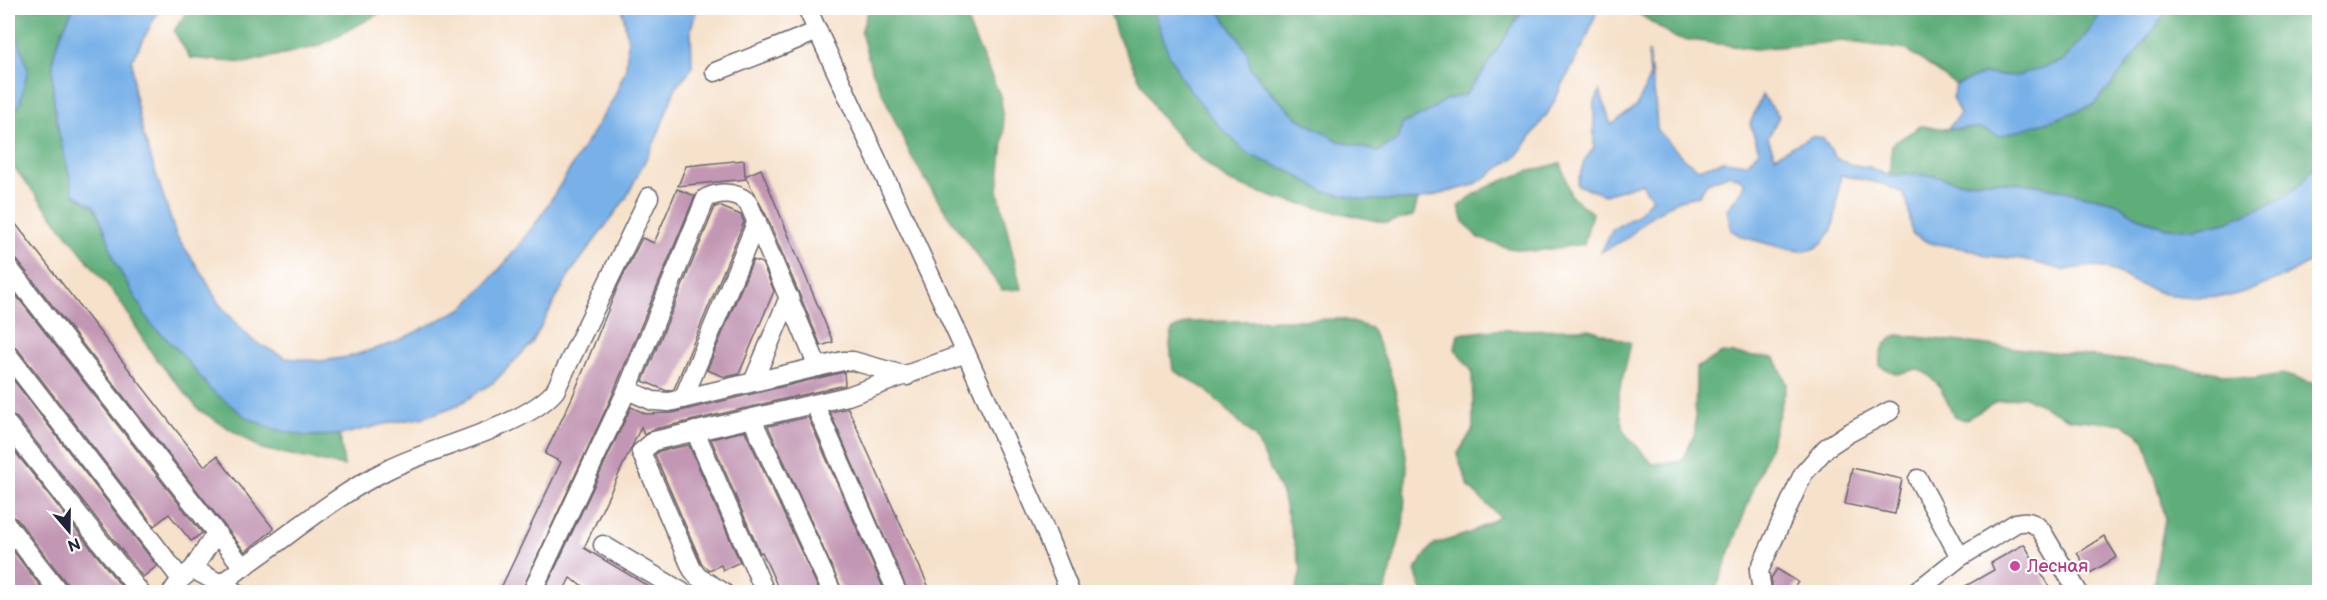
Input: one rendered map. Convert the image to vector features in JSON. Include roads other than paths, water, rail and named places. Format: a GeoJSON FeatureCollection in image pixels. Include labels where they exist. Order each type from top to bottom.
{"type":"FeatureCollection","features":[{"type":"Feature","properties":{"kind":"street"},"geometry":{"type":"LineString","coordinates":[[807,8],[966,353],[1043,525],[1070,592]]}},
{"type":"Feature","properties":{"kind":"street"},"geometry":{"type":"LineString","coordinates":[[715,72],[818,31]]}},
{"type":"Feature","properties":{"kind":"street"},"geometry":{"type":"LineString","coordinates":[[532,592],[627,390],[706,198],[714,194],[737,194],[748,202],[818,367]]}},
{"type":"Feature","properties":{"kind":"street"},"geometry":{"type":"LineString","coordinates":[[8,356],[182,580],[228,588],[243,567],[334,502],[387,470],[522,416],[546,401],[555,391],[649,196]]}},
{"type":"Feature","properties":{"kind":"street"},"geometry":{"type":"LineString","coordinates":[[683,399],[757,221]]}},
{"type":"Feature","properties":{"kind":"street"},"geometry":{"type":"LineString","coordinates":[[8,267],[243,567]]}},
{"type":"Feature","properties":{"kind":"street"},"geometry":{"type":"LineString","coordinates":[[753,382],[789,297]]}},
{"type":"Feature","properties":{"kind":"street"},"geometry":{"type":"LineString","coordinates":[[723,592],[698,577],[692,569],[641,452],[654,441],[815,405],[907,376],[966,353]]}},
{"type":"Feature","properties":{"kind":"street"},"geometry":{"type":"LineString","coordinates":[[627,390],[653,401],[669,402],[853,361],[907,376]]}},
{"type":"Feature","properties":{"kind":"street"},"geometry":{"type":"LineString","coordinates":[[815,405],[897,592]]}},
{"type":"Feature","properties":{"kind":"street"},"geometry":{"type":"LineString","coordinates":[[1762,592],[1759,571],[1803,474],[1826,448],[1890,411]]}},
{"type":"Feature","properties":{"kind":"street"},"geometry":{"type":"LineString","coordinates":[[752,419],[832,592]]}},
{"type":"Feature","properties":{"kind":"street"},"geometry":{"type":"LineString","coordinates":[[8,425],[140,592]]}},
{"type":"Feature","properties":{"kind":"street"},"geometry":{"type":"LineString","coordinates":[[695,431],[765,592]]}},
{"type":"Feature","properties":{"kind":"street"},"geometry":{"type":"LineString","coordinates":[[1918,479],[1960,557]]}},
{"type":"Feature","properties":{"kind":"street"},"geometry":{"type":"LineString","coordinates":[[1916,592],[1960,557],[2016,523],[2026,521],[2036,524],[2042,530],[2078,592]]}},
{"type":"Feature","properties":{"kind":"street"},"geometry":{"type":"LineString","coordinates":[[8,526],[59,592]]}},
{"type":"Feature","properties":{"kind":"street"},"geometry":{"type":"LineString","coordinates":[[182,580],[216,533]]}},
{"type":"Feature","properties":{"kind":"street"},"geometry":{"type":"LineString","coordinates":[[603,545],[682,592]]}},
{"type":"Feature","properties":{"kind":"water"},"geometry":{"type":"Polygon","coordinates":[[[73,8],[160,8],[132,60],[134,92],[143,134],[176,235],[219,304],[253,341],[286,358],[321,361],[348,357],[394,343],[465,307],[506,262],[541,216],[614,98],[626,68],[628,41],[622,8],[697,9],[691,28],[692,68],[676,87],[656,139],[626,198],[569,275],[532,343],[494,382],[458,405],[425,417],[340,435],[306,436],[274,429],[246,417],[210,389],[180,352],[150,323],[115,262],[105,230],[94,206],[74,194],[65,160],[53,90],[55,49],[73,8]]]}},
{"type":"Feature","properties":{"kind":"water"},"geometry":{"type":"Polygon","coordinates":[[[1153,8],[1217,8],[1247,51],[1250,67],[1270,92],[1299,119],[1339,141],[1378,152],[1399,138],[1402,124],[1425,114],[1445,100],[1465,95],[1524,8],[1598,8],[1586,40],[1549,111],[1518,155],[1474,185],[1418,200],[1365,200],[1323,191],[1293,173],[1248,154],[1217,124],[1183,81],[1168,52],[1153,8]]]}},
{"type":"Feature","properties":{"kind":"water"},"geometry":{"type":"Polygon","coordinates":[[[2103,8],[2170,8],[2113,83],[2093,105],[2000,136],[1979,128],[1948,129],[1960,114],[1952,98],[1956,85],[1984,74],[2017,76],[2063,61],[2091,29],[2103,8]]]}},
{"type":"Feature","properties":{"kind":"water"},"geometry":{"type":"Polygon","coordinates":[[[2301,8],[2319,8],[2319,34],[2301,8]]]}},
{"type":"Feature","properties":{"kind":"water"},"geometry":{"type":"Polygon","coordinates":[[[8,33],[17,35],[28,70],[19,106],[8,116],[8,33]]]}},
{"type":"Feature","properties":{"kind":"water"},"geometry":{"type":"Polygon","coordinates":[[[1648,51],[1657,129],[1682,157],[1698,169],[1723,161],[1747,164],[1759,150],[1750,124],[1762,95],[1779,116],[1768,138],[1775,156],[1812,136],[1823,138],[1836,158],[1848,164],[1869,167],[1889,176],[1907,174],[1934,176],[1960,182],[1993,181],[2037,185],[2115,202],[2134,215],[2165,228],[2191,229],[2227,222],[2283,198],[2303,182],[2319,160],[2319,257],[2284,277],[2230,296],[2195,297],[2164,294],[2137,284],[2117,272],[2093,266],[2063,270],[2022,259],[1989,256],[1968,249],[1930,243],[1912,234],[1908,204],[1903,193],[1883,184],[1841,175],[1831,231],[1818,247],[1802,251],[1793,250],[1744,237],[1731,230],[1727,209],[1740,193],[1745,182],[1730,174],[1707,183],[1698,196],[1679,200],[1651,216],[1626,239],[1601,252],[1613,229],[1636,216],[1652,199],[1642,183],[1605,195],[1577,185],[1584,161],[1594,148],[1594,104],[1600,91],[1611,125],[1637,106],[1650,76],[1648,51]]]}},
{"type":"Feature","properties":{"kind":"place","name":"Лесная"},"geometry":{"type":"Point","coordinates":[2015,566]}}]}
